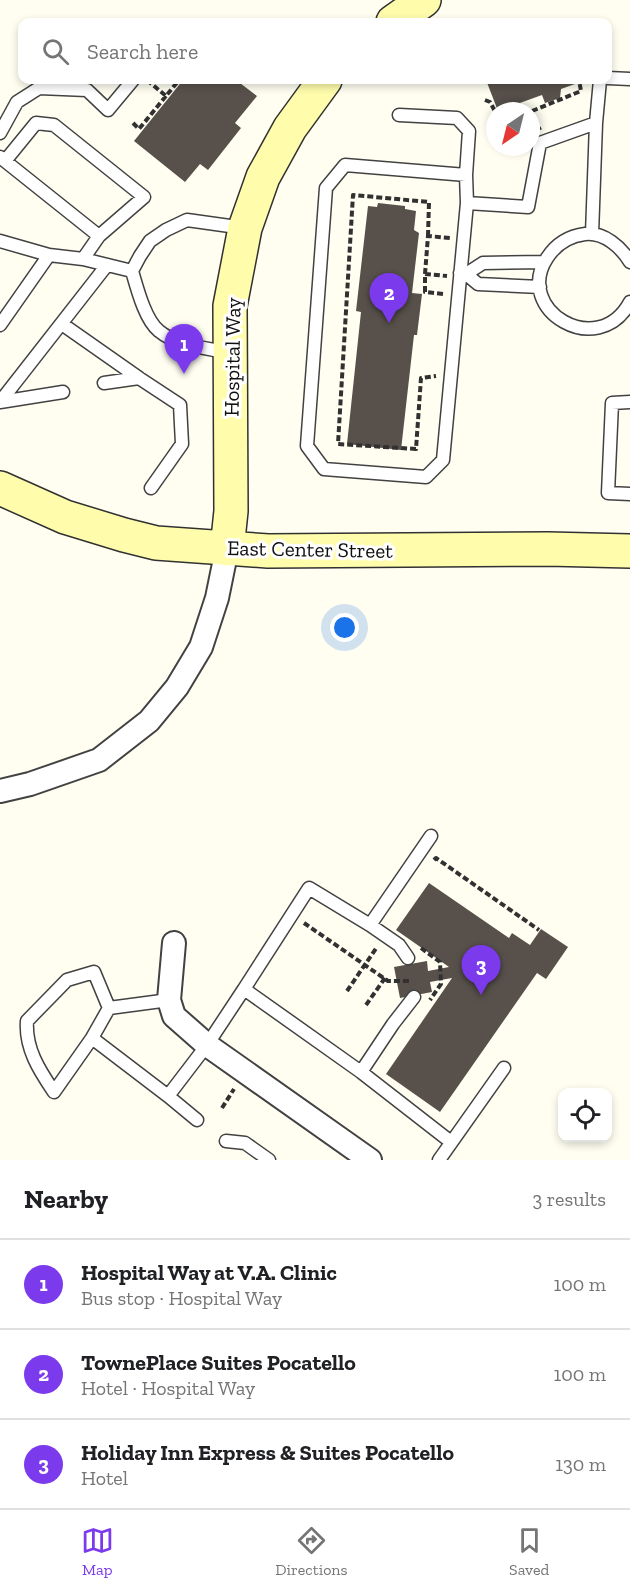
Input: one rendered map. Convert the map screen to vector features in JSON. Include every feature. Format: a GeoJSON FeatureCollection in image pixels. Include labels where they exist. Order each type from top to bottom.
{"type":"FeatureCollection","features":[{"type":"Feature","properties":{"kind":"street"},"geometry":{"type":"LineString","coordinates":[[399,18],[424,0]]}},
{"type":"Feature","properties":{"kind":"street","name":"Hospital Way"},"geometry":{"type":"LineString","coordinates":[[227,549],[231,511],[230,306],[245,228],[263,177],[290,128],[322,84]]}},
{"type":"Feature","properties":{"kind":"street","name":"East Center Street"},"geometry":{"type":"LineString","coordinates":[[0,488],[65,517],[123,536],[156,543],[268,551],[525,549],[630,551]]}},
{"type":"Feature","properties":{"kind":"street"},"geometry":{"type":"LineString","coordinates":[[0,791],[30,784],[99,760],[149,721],[177,687],[201,647],[217,598],[227,549]]}},
{"type":"Feature","properties":{"kind":"street"},"geometry":{"type":"LineString","coordinates":[[174,943],[169,1000],[174,1016],[207,1046],[370,1160]]}},
{"type":"Feature","properties":{"kind":"lane"},"geometry":{"type":"LineString","coordinates":[[612,78],[630,79]]}},
{"type":"Feature","properties":{"kind":"lane"},"geometry":{"type":"LineString","coordinates":[[0,133],[18,102],[39,88],[87,90],[108,110],[130,84]]}},
{"type":"Feature","properties":{"kind":"lane"},"geometry":{"type":"LineString","coordinates":[[592,234],[600,84]]}},
{"type":"Feature","properties":{"kind":"lane"},"geometry":{"type":"LineString","coordinates":[[399,115],[456,118],[469,131],[466,175],[468,203],[463,274],[443,460],[426,477],[324,469],[307,446],[326,188],[345,165],[466,175]]}},
{"type":"Feature","properties":{"kind":"lane"},"geometry":{"type":"LineString","coordinates":[[83,259],[99,236],[144,197],[54,125],[36,123],[3,159],[99,236]]}},
{"type":"Feature","properties":{"kind":"lane"},"geometry":{"type":"LineString","coordinates":[[468,203],[528,207],[540,143],[596,123]]}},
{"type":"Feature","properties":{"kind":"lane"},"geometry":{"type":"LineString","coordinates":[[231,354],[174,340],[157,330],[142,303],[132,271],[150,241],[186,220],[245,228]]}},
{"type":"Feature","properties":{"kind":"lane"},"geometry":{"type":"LineString","coordinates":[[628,253],[615,243],[592,234],[575,236],[552,250],[544,262],[540,287],[545,304],[553,315],[575,328],[600,328],[612,323],[622,315],[630,302]]}},
{"type":"Feature","properties":{"kind":"lane"},"geometry":{"type":"LineString","coordinates":[[0,241],[49,255],[83,259],[132,271]]}},
{"type":"Feature","properties":{"kind":"lane"},"geometry":{"type":"LineString","coordinates":[[0,325],[49,255]]}},
{"type":"Feature","properties":{"kind":"lane"},"geometry":{"type":"LineString","coordinates":[[463,274],[483,263],[544,262]]}},
{"type":"Feature","properties":{"kind":"lane"},"geometry":{"type":"LineString","coordinates":[[63,392],[0,402],[107,265]]}},
{"type":"Feature","properties":{"kind":"lane"},"geometry":{"type":"LineString","coordinates":[[463,274],[478,284],[540,287]]}},
{"type":"Feature","properties":{"kind":"lane"},"geometry":{"type":"LineString","coordinates":[[62,324],[180,405],[182,444],[151,488]]}},
{"type":"Feature","properties":{"kind":"lane"},"geometry":{"type":"LineString","coordinates":[[104,383],[139,378]]}},
{"type":"Feature","properties":{"kind":"lane"},"geometry":{"type":"LineString","coordinates":[[630,402],[612,403],[608,493],[630,494]]}},
{"type":"Feature","properties":{"kind":"lane"},"geometry":{"type":"LineString","coordinates":[[370,925],[431,836]]}},
{"type":"Feature","properties":{"kind":"lane"},"geometry":{"type":"LineString","coordinates":[[168,1096],[207,1046],[309,888],[399,945],[408,958]]}},
{"type":"Feature","properties":{"kind":"lane"},"geometry":{"type":"LineString","coordinates":[[94,972],[108,1008],[92,1038],[54,1092],[38,1067],[26,1035],[27,1021],[67,980],[94,972]]}},
{"type":"Feature","properties":{"kind":"lane"},"geometry":{"type":"LineString","coordinates":[[244,989],[362,1072],[451,1142]]}},
{"type":"Feature","properties":{"kind":"lane"},"geometry":{"type":"LineString","coordinates":[[362,1072],[399,1015],[414,997]]}},
{"type":"Feature","properties":{"kind":"lane"},"geometry":{"type":"LineString","coordinates":[[108,1008],[169,1000]]}},
{"type":"Feature","properties":{"kind":"lane"},"geometry":{"type":"LineString","coordinates":[[92,1038],[197,1120]]}},
{"type":"Feature","properties":{"kind":"lane"},"geometry":{"type":"LineString","coordinates":[[439,1160],[504,1068]]}},
{"type":"Feature","properties":{"kind":"lane"},"geometry":{"type":"LineString","coordinates":[[226,1141],[245,1143],[269,1160]]}},
{"type":"Feature","properties":{"kind":"path"},"geometry":{"type":"LineString","coordinates":[[152,84],[166,96]]}},
{"type":"Feature","properties":{"kind":"path"},"geometry":{"type":"LineString","coordinates":[[134,123],[139,129],[176,84]]}},
{"type":"Feature","properties":{"kind":"path"},"geometry":{"type":"LineString","coordinates":[[540,109],[581,91],[580,84]]}},
{"type":"Feature","properties":{"kind":"path"},"geometry":{"type":"LineString","coordinates":[[485,100],[490,102]]}},
{"type":"Feature","properties":{"kind":"path"},"geometry":{"type":"LineString","coordinates":[[437,365],[436,376],[421,378],[416,449],[338,444],[353,195],[429,202],[425,292],[442,295],[446,293]]}},
{"type":"Feature","properties":{"kind":"path"},"geometry":{"type":"LineString","coordinates":[[428,236],[450,238]]}},
{"type":"Feature","properties":{"kind":"path"},"geometry":{"type":"LineString","coordinates":[[429,867],[436,858],[539,930]]}},
{"type":"Feature","properties":{"kind":"path"},"geometry":{"type":"LineString","coordinates":[[303,921],[367,963],[388,981],[411,981]]}},
{"type":"Feature","properties":{"kind":"path"},"geometry":{"type":"LineString","coordinates":[[415,943],[440,962],[441,984],[428,1002]]}},
{"type":"Feature","properties":{"kind":"path"},"geometry":{"type":"LineString","coordinates":[[347,991],[367,963]]}},
{"type":"Feature","properties":{"kind":"path"},"geometry":{"type":"LineString","coordinates":[[366,1005],[385,978]]}},
{"type":"Feature","properties":{"kind":"path"},"geometry":{"type":"LineString","coordinates":[[222,1108],[236,1085]]}},
{"type":"Feature","properties":{"kind":"building"},"geometry":{"type":"Polygon","coordinates":[[[180,84],[241,84],[257,96],[235,123],[241,128],[208,170],[200,164],[185,182],[134,141],[180,84]]]}},
{"type":"Feature","properties":{"kind":"building"},"geometry":{"type":"Polygon","coordinates":[[[488,84],[575,84],[561,89],[560,98],[545,103],[542,95],[523,102],[495,102],[488,84]]]}},
{"type":"Feature","properties":{"kind":"building"},"geometry":{"type":"Polygon","coordinates":[[[378,203],[405,206],[405,209],[416,211],[414,230],[419,233],[412,293],[422,294],[417,335],[414,335],[401,450],[347,444],[361,312],[356,311],[368,206],[377,207],[378,203]]]}},
{"type":"Feature","properties":{"kind":"building"},"geometry":{"type":"Polygon","coordinates":[[[429,883],[509,938],[512,933],[530,945],[541,929],[568,947],[546,979],[537,973],[440,1112],[386,1074],[452,978],[430,982],[432,992],[400,998],[394,967],[427,961],[428,971],[449,967],[396,930],[429,883]]]}},
{"type":"Feature","properties":{"kind":"place","name":"TownePlace Suites Pocatello"},"geometry":{"type":"Point","coordinates":[389,323]}},
{"type":"Feature","properties":{"kind":"place","name":"Hospital Way at V.A. Clinic"},"geometry":{"type":"Point","coordinates":[184,374]}},
{"type":"Feature","properties":{"kind":"place","name":"Holiday Inn Express & Suites Pocatello"},"geometry":{"type":"Point","coordinates":[481,995]}}]}
